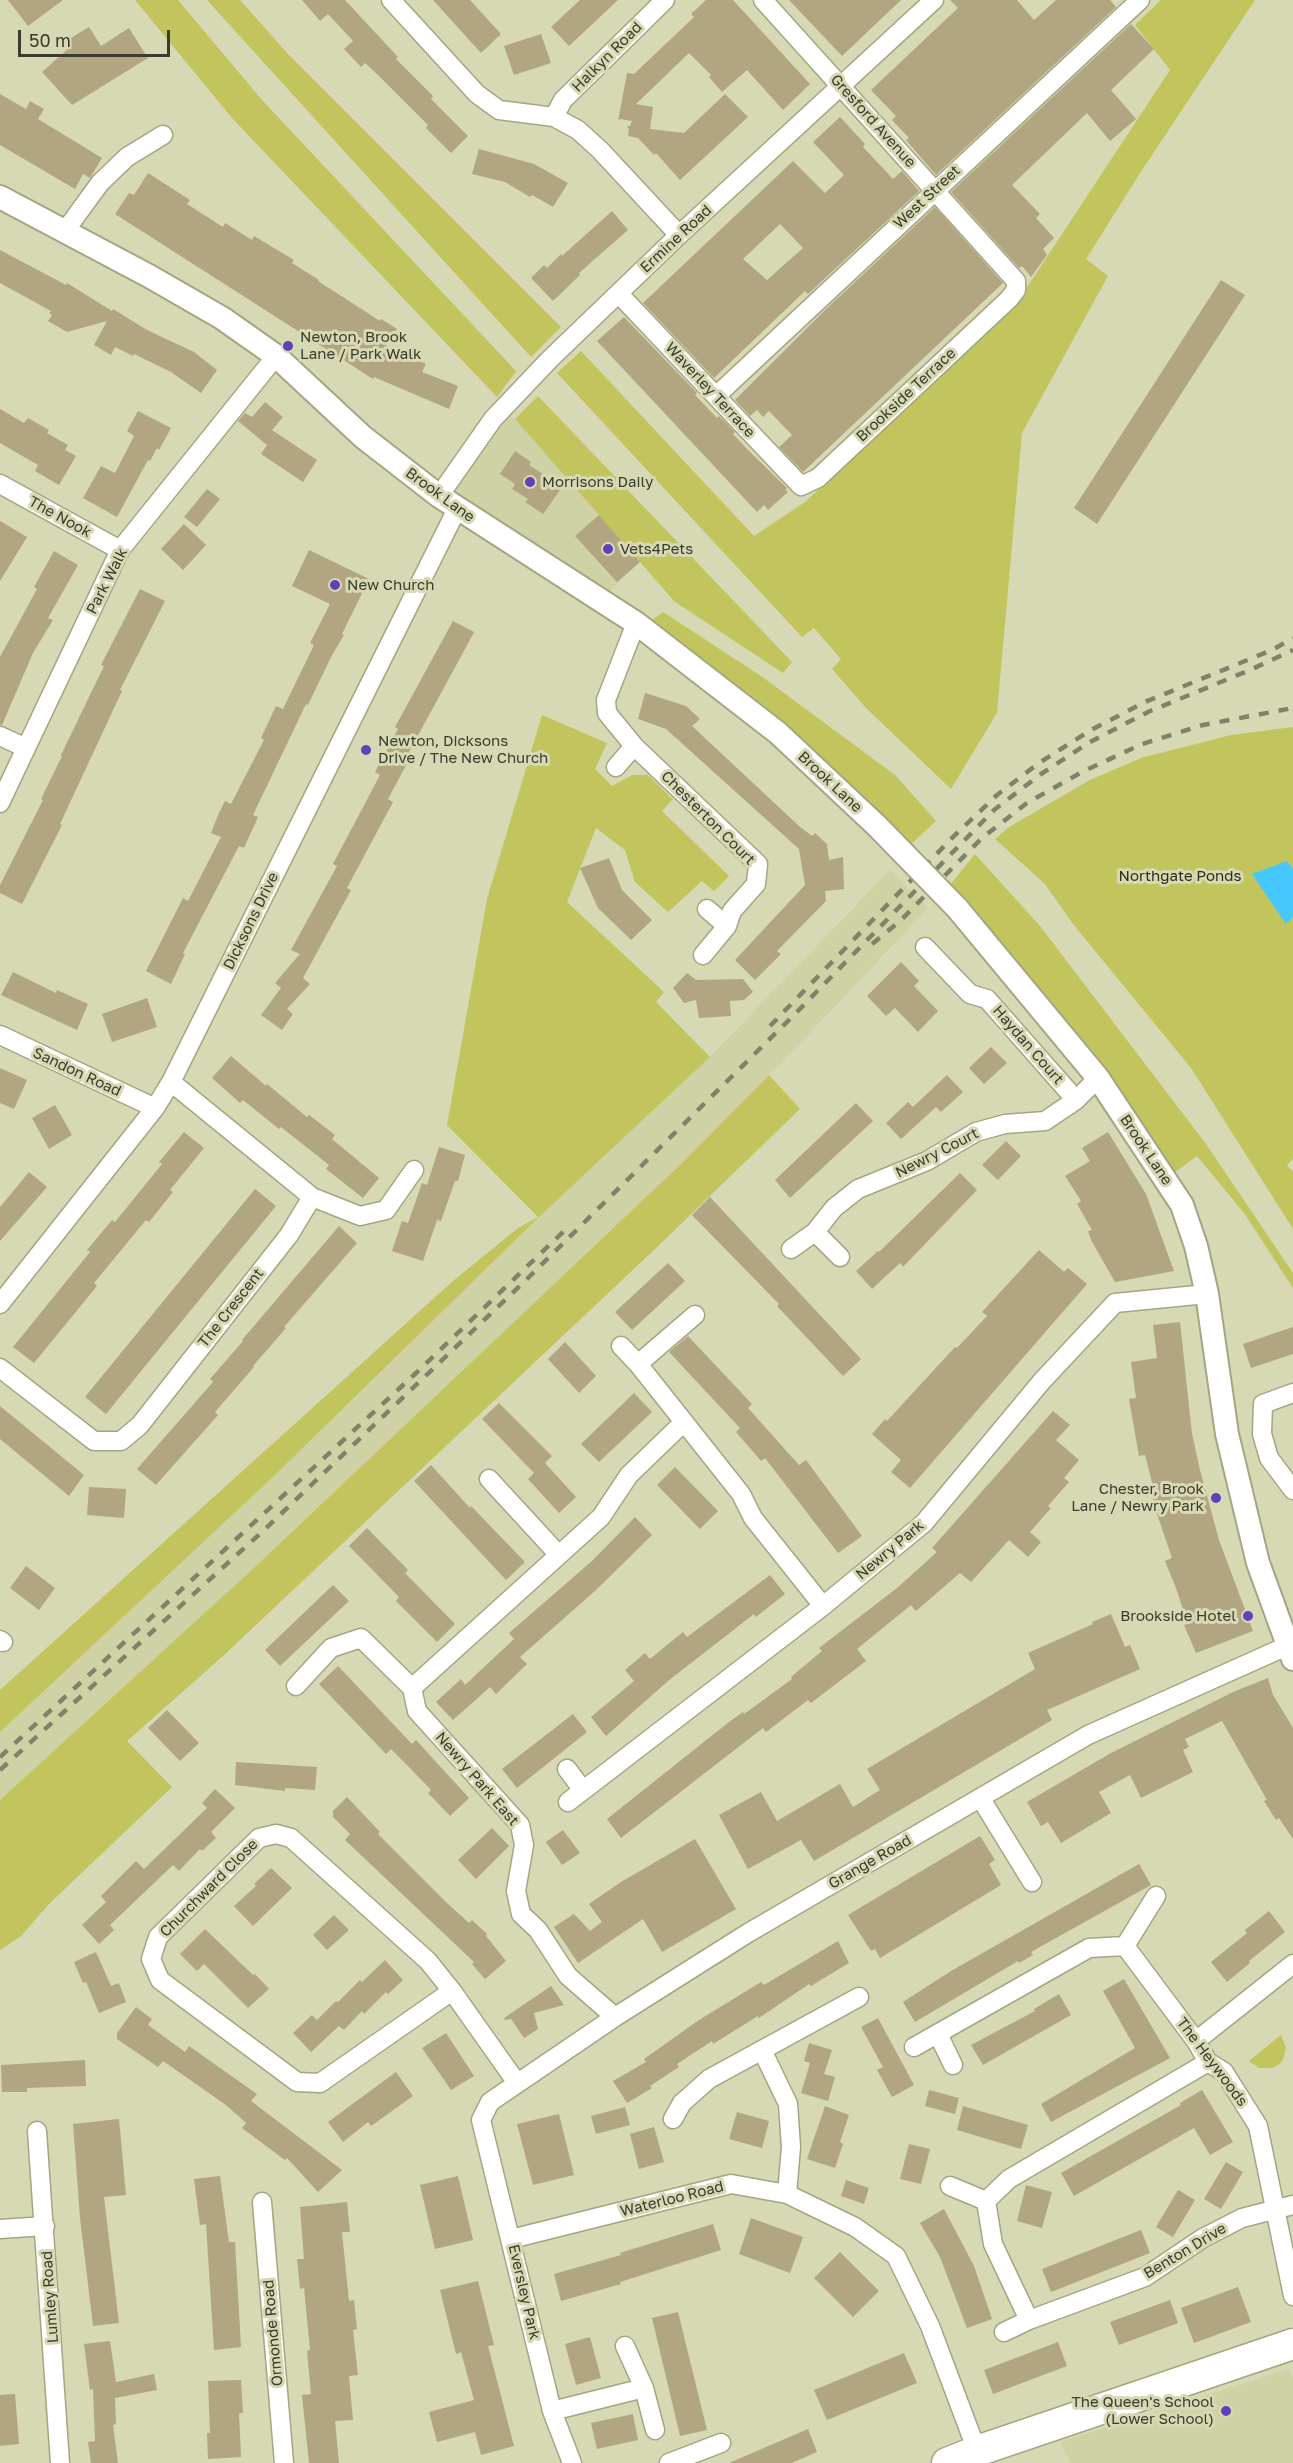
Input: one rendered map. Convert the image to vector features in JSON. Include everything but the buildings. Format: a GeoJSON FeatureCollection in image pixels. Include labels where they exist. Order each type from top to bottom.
{"type":"FeatureCollection","features":[{"type":"Feature","properties":{"kind":"highway"},"geometry":{"type":"LineString","coordinates":[[946,2463],[1293,2344]]}},
{"type":"Feature","properties":{"kind":"street"},"geometry":{"type":"LineString","coordinates":[[391,0],[484,100],[499,110],[554,117],[578,130],[600,150],[679,235]]}},
{"type":"Feature","properties":{"kind":"street","name":"Halkyn Road"},"geometry":{"type":"LineString","coordinates":[[554,117],[563,100],[665,0]]}},
{"type":"Feature","properties":{"kind":"street","name":"Gresford Avenue"},"geometry":{"type":"LineString","coordinates":[[763,0],[1016,281],[1016,290],[1009,299]]}},
{"type":"Feature","properties":{"kind":"street","name":"Ermine Road"},"geometry":{"type":"LineString","coordinates":[[438,496],[500,411],[550,359],[679,235],[934,0]]}},
{"type":"Feature","properties":{"kind":"street","name":"West Street"},"geometry":{"type":"LineString","coordinates":[[716,396],[1140,0]]}},
{"type":"Feature","properties":{"kind":"street"},"geometry":{"type":"LineString","coordinates":[[65,231],[100,183],[127,157],[162,135]]}},
{"type":"Feature","properties":{"kind":"street","name":"Brook Lane"},"geometry":{"type":"LineString","coordinates":[[0,197],[222,318],[276,356],[363,437],[438,496],[636,623],[778,733],[877,826],[957,908],[1098,1078],[1182,1206],[1196,1246],[1207,1294],[1227,1434],[1258,1563],[1290,1652]]}},
{"type":"Feature","properties":{"kind":"street","name":"Waverley Terrace"},"geometry":{"type":"LineString","coordinates":[[619,294],[801,486]]}},
{"type":"Feature","properties":{"kind":"street","name":"Brookside Terrace"},"geometry":{"type":"LineString","coordinates":[[801,486],[818,478],[1009,299]]}},
{"type":"Feature","properties":{"kind":"street","name":"Park Walk"},"geometry":{"type":"LineString","coordinates":[[0,803],[120,550],[276,356]]}},
{"type":"Feature","properties":{"kind":"street","name":"The Nook"},"geometry":{"type":"LineString","coordinates":[[0,484],[120,550]]}},
{"type":"Feature","properties":{"kind":"street","name":"Dicksons Drive"},"geometry":{"type":"LineString","coordinates":[[0,1304],[155,1108],[171,1083],[457,509]]}},
{"type":"Feature","properties":{"kind":"street","name":"Chesterton Court"},"geometry":{"type":"LineString","coordinates":[[636,623],[606,700],[607,713],[634,747],[758,864],[756,884],[732,912],[726,926],[703,955]]}},
{"type":"Feature","properties":{"kind":"street"},"geometry":{"type":"LineString","coordinates":[[0,736],[26,748]]}},
{"type":"Feature","properties":{"kind":"street"},"geometry":{"type":"LineString","coordinates":[[616,767],[634,747]]}},
{"type":"Feature","properties":{"kind":"street"},"geometry":{"type":"LineString","coordinates":[[707,909],[726,926]]}},
{"type":"Feature","properties":{"kind":"street","name":"Haydan Court"},"geometry":{"type":"LineString","coordinates":[[925,947],[970,994],[987,999],[1076,1100]]}},
{"type":"Feature","properties":{"kind":"street","name":"Sandon Road"},"geometry":{"type":"LineString","coordinates":[[0,1035],[155,1108]]}},
{"type":"Feature","properties":{"kind":"street","name":"Newry Court"},"geometry":{"type":"LineString","coordinates":[[791,1250],[815,1232],[834,1208],[858,1189],[927,1161],[976,1132],[1005,1124],[1045,1121],[1076,1100],[1098,1078]]}},
{"type":"Feature","properties":{"kind":"street"},"geometry":{"type":"LineString","coordinates":[[171,1083],[312,1197],[360,1216],[386,1210],[414,1170]]}},
{"type":"Feature","properties":{"kind":"street","name":"The Crescent"},"geometry":{"type":"LineString","coordinates":[[0,1368],[94,1441],[121,1441],[140,1425],[282,1245],[312,1197]]}},
{"type":"Feature","properties":{"kind":"street"},"geometry":{"type":"LineString","coordinates":[[815,1232],[840,1257]]}},
{"type":"Feature","properties":{"kind":"street","name":"Newry Park"},"geometry":{"type":"LineString","coordinates":[[568,1802],[823,1606],[924,1523],[1042,1381],[1114,1303],[1207,1294]]}},
{"type":"Feature","properties":{"kind":"street"},"geometry":{"type":"LineString","coordinates":[[638,1364],[695,1316]]}},
{"type":"Feature","properties":{"kind":"street"},"geometry":{"type":"LineString","coordinates":[[621,1346],[638,1364],[741,1494],[753,1518],[823,1606]]}},
{"type":"Feature","properties":{"kind":"street"},"geometry":{"type":"LineString","coordinates":[[1293,1393],[1263,1404],[1262,1434],[1269,1458],[1293,1490]]}},
{"type":"Feature","properties":{"kind":"street"},"geometry":{"type":"LineString","coordinates":[[412,1688],[600,1517],[629,1475],[684,1422]]}},
{"type":"Feature","properties":{"kind":"street"},"geometry":{"type":"LineString","coordinates":[[489,1479],[558,1554]]}},
{"type":"Feature","properties":{"kind":"street","name":"Newry Park East"},"geometry":{"type":"LineString","coordinates":[[296,1686],[331,1648],[361,1638],[412,1688],[417,1711],[520,1825],[524,1845],[516,1891],[521,1914],[538,1930],[568,1976],[615,2017]]}},
{"type":"Feature","properties":{"kind":"street","name":"Grange Road"},"geometry":{"type":"LineString","coordinates":[[481,2120],[490,2102],[615,2017],[748,1933],[1088,1735],[1290,1652]]}},
{"type":"Feature","properties":{"kind":"street"},"geometry":{"type":"LineString","coordinates":[[567,1770],[582,1789]]}},
{"type":"Feature","properties":{"kind":"street"},"geometry":{"type":"LineString","coordinates":[[981,1799],[1032,1882]]}},
{"type":"Feature","properties":{"kind":"street","name":"Churchward Close"},"geometry":{"type":"LineString","coordinates":[[452,1991],[320,2084],[297,2082],[160,1980],[152,1959],[158,1937],[259,1838],[276,1834],[291,1838],[428,1960],[452,1991],[516,2083]]}},
{"type":"Feature","properties":{"kind":"street"},"geometry":{"type":"LineString","coordinates":[[914,2047],[1089,1948],[1125,1946],[1156,1896]]}},
{"type":"Feature","properties":{"kind":"street","name":"The Heywoods"},"geometry":{"type":"LineString","coordinates":[[1125,1946],[1196,2041],[1208,2062],[1224,2072],[1258,2126],[1293,2296]]}},
{"type":"Feature","properties":{"kind":"street"},"geometry":{"type":"LineString","coordinates":[[1196,2041],[1289,1975]]}},
{"type":"Feature","properties":{"kind":"street"},"geometry":{"type":"LineString","coordinates":[[673,2119],[682,2103],[709,2079],[859,1997]]}},
{"type":"Feature","properties":{"kind":"street"},"geometry":{"type":"LineString","coordinates":[[938,2034],[953,2065]]}},
{"type":"Feature","properties":{"kind":"street"},"geometry":{"type":"LineString","coordinates":[[762,2050],[788,2104],[791,2147],[788,2194]]}},
{"type":"Feature","properties":{"kind":"street"},"geometry":{"type":"LineString","coordinates":[[986,2201],[1009,2179],[1208,2062]]}},
{"type":"Feature","properties":{"kind":"street","name":"Eversley Park"},"geometry":{"type":"LineString","coordinates":[[481,2120],[512,2239],[552,2411],[572,2463]]}},
{"type":"Feature","properties":{"kind":"street","name":"Lumley Road"},"geometry":{"type":"LineString","coordinates":[[37,2131],[60,2463]]}},
{"type":"Feature","properties":{"kind":"street","name":"Waterloo Road"},"geometry":{"type":"LineString","coordinates":[[512,2239],[731,2184],[788,2194],[855,2227],[896,2256],[930,2326],[976,2451]]}},
{"type":"Feature","properties":{"kind":"street"},"geometry":{"type":"LineString","coordinates":[[950,2186],[986,2201]]}},
{"type":"Feature","properties":{"kind":"street"},"geometry":{"type":"LineString","coordinates":[[986,2201],[993,2244],[1029,2320]]}},
{"type":"Feature","properties":{"kind":"street","name":"Ormonde Road"},"geometry":{"type":"LineString","coordinates":[[262,2202],[284,2463]]}},
{"type":"Feature","properties":{"kind":"street","name":"Benton Drive"},"geometry":{"type":"LineString","coordinates":[[1004,2332],[1029,2320],[1145,2277],[1203,2238],[1242,2218],[1293,2205]]}},
{"type":"Feature","properties":{"kind":"street"},"geometry":{"type":"LineString","coordinates":[[0,2229],[45,2226]]}},
{"type":"Feature","properties":{"kind":"street"},"geometry":{"type":"LineString","coordinates":[[625,2346],[644,2388],[655,2430]]}},
{"type":"Feature","properties":{"kind":"street"},"geometry":{"type":"LineString","coordinates":[[552,2411],[644,2388]]}},
{"type":"Feature","properties":{"kind":"street"},"geometry":{"type":"LineString","coordinates":[[669,2463],[721,2443]]}},
{"type":"Feature","properties":{"kind":"shaded area"},"geometry":{"type":"Polygon","coordinates":[[[500,411],[515,419],[640,562],[600,600],[439,496],[500,411]]]}},
{"type":"Feature","properties":{"kind":"shaded area"},"geometry":{"type":"Polygon","coordinates":[[[890,870],[928,908],[805,1038],[682,1163],[256,1566],[0,1800],[0,1732],[274,1476],[539,1217],[710,1057],[890,870]]]}},
{"type":"Feature","properties":{"kind":"shaded area","name":"The Queen's School (Lower School)"},"geometry":{"type":"Polygon","coordinates":[[[1289,2369],[1293,2380],[1293,2463],[1071,2463],[1060,2442],[1289,2369]]]}},
{"type":"Feature","properties":{"kind":"green space"},"geometry":{"type":"Polygon","coordinates":[[[135,0],[178,0],[262,100],[516,371],[497,397],[232,118],[135,0]]]}},
{"type":"Feature","properties":{"kind":"green space"},"geometry":{"type":"Polygon","coordinates":[[[207,0],[240,0],[288,54],[561,327],[531,357],[207,0]]]}},
{"type":"Feature","properties":{"kind":"green space"},"geometry":{"type":"Polygon","coordinates":[[[1161,0],[1255,0],[1086,259],[1108,276],[1022,433],[997,713],[951,789],[866,708],[832,669],[841,659],[814,628],[802,637],[557,373],[581,351],[754,536],[805,502],[1014,307],[1170,70],[1135,25],[1161,0]]]}},
{"type":"Feature","properties":{"kind":"green space"},"geometry":{"type":"Polygon","coordinates":[[[538,396],[792,662],[783,673],[675,602],[515,419],[538,396]]]}},
{"type":"Feature","properties":{"kind":"green space"},"geometry":{"type":"Polygon","coordinates":[[[663,612],[761,676],[895,775],[936,821],[909,846],[647,624],[663,612]]]}},
{"type":"Feature","properties":{"kind":"green space"},"geometry":{"type":"Polygon","coordinates":[[[542,715],[607,743],[595,769],[612,786],[632,775],[648,775],[673,799],[662,811],[729,876],[714,891],[702,881],[668,912],[635,882],[625,850],[596,828],[567,902],[664,992],[656,1002],[710,1057],[539,1217],[274,1476],[0,1732],[0,1690],[453,1281],[518,1228],[538,1217],[447,1125],[487,899],[542,715]]]}},
{"type":"Feature","properties":{"kind":"green space","name":"Northgate Ponds"},"geometry":{"type":"Polygon","coordinates":[[[1293,727],[1293,1159],[1287,1165],[1293,1172],[1293,1229],[1191,1068],[1073,924],[1045,884],[995,839],[1009,827],[1090,780],[1141,758],[1231,735],[1293,727]]]}},
{"type":"Feature","properties":{"kind":"green space"},"geometry":{"type":"Polygon","coordinates":[[[975,854],[1040,926],[1206,1144],[1293,1273],[1293,1288],[1244,1213],[1197,1156],[1174,1173],[1123,1095],[950,885],[975,854]]]}},
{"type":"Feature","properties":{"kind":"green space"},"geometry":{"type":"Polygon","coordinates":[[[769,1075],[800,1109],[655,1249],[223,1656],[127,1741],[172,1787],[49,1904],[21,1936],[0,1950],[0,1800],[256,1566],[682,1163],[769,1075]]]}},
{"type":"Feature","properties":{"kind":"green space"},"geometry":{"type":"Polygon","coordinates":[[[1281,2035],[1286,2048],[1283,2060],[1278,2065],[1272,2068],[1259,2068],[1249,2061],[1281,2035]]]}},
{"type":"Feature","properties":{"kind":"water"},"geometry":{"type":"Polygon","coordinates":[[[1287,861],[1293,869],[1293,917],[1286,924],[1252,874],[1287,861]]]}},
{"type":"Feature","properties":{"kind":"railway"},"geometry":{"type":"LineString","coordinates":[[770,1026],[953,837],[997,795],[1039,763],[1091,730],[1145,702],[1272,650],[1293,638]]}},
{"type":"Feature","properties":{"kind":"railway"},"geometry":{"type":"LineString","coordinates":[[0,1770],[263,1531],[526,1280],[794,1015],[994,810],[1041,774],[1090,742],[1148,712],[1293,650]]}},
{"type":"Feature","properties":{"kind":"railway"},"geometry":{"type":"LineString","coordinates":[[872,944],[900,921],[982,838],[1027,803],[1082,772],[1142,744],[1203,725],[1293,708]]}},
{"type":"Feature","properties":{"kind":"railway"},"geometry":{"type":"LineString","coordinates":[[0,1757],[415,1374],[564,1231]]}},
{"type":"Feature","properties":{"kind":"place","name":"Newton, Brook Lane / Park Walk"},"geometry":{"type":"Point","coordinates":[288,346]}},
{"type":"Feature","properties":{"kind":"place","name":"Morrisons Daily"},"geometry":{"type":"Point","coordinates":[530,482]}},
{"type":"Feature","properties":{"kind":"place","name":"Vets4Pets"},"geometry":{"type":"Point","coordinates":[608,549]}},
{"type":"Feature","properties":{"kind":"place","name":"New Church"},"geometry":{"type":"Point","coordinates":[335,585]}},
{"type":"Feature","properties":{"kind":"place","name":"Newton, Dicksons Drive / The New Church"},"geometry":{"type":"Point","coordinates":[366,750]}},
{"type":"Feature","properties":{"kind":"place","name":"Chester, Brook Lane / Newry Park"},"geometry":{"type":"Point","coordinates":[1216,1498]}},
{"type":"Feature","properties":{"kind":"place","name":"Brookside Hotel"},"geometry":{"type":"Point","coordinates":[1248,1616]}},
{"type":"Feature","properties":{"kind":"place","name":"The Queen's School (Lower School)"},"geometry":{"type":"Point","coordinates":[1226,2411]}}]}
